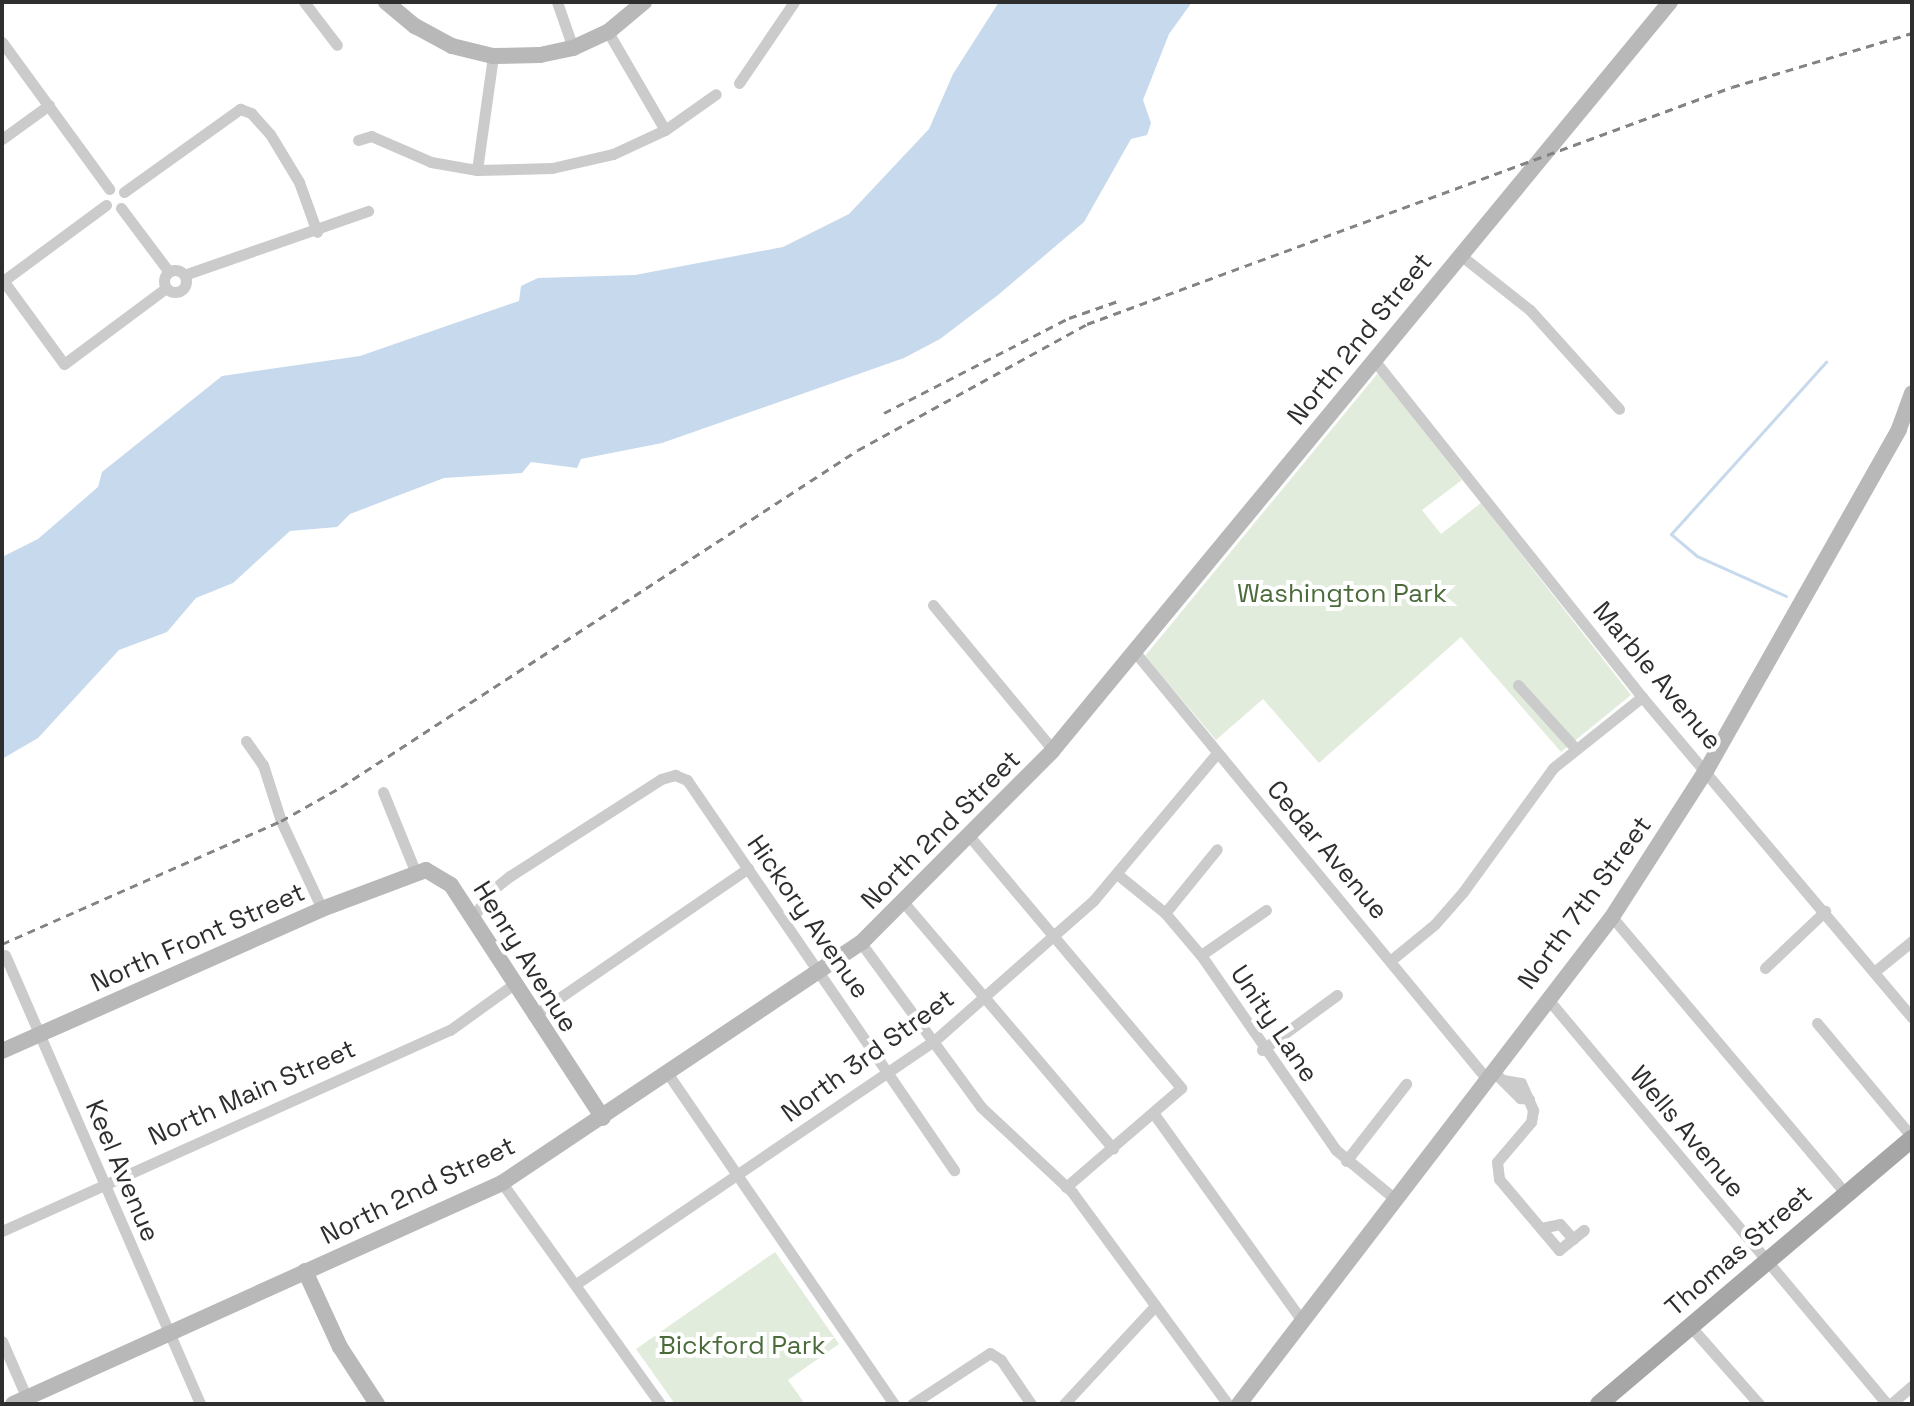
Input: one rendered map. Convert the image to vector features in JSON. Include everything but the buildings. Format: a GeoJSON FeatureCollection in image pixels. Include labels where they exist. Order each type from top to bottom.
{"type":"FeatureCollection","features":[{"type":"Feature","properties":{"kind":"main road","name":"Thomas Street"},"geometry":{"type":"LineString","coordinates":[[1599,1404],[1912,1138]]}},
{"type":"Feature","properties":{"kind":"street"},"geometry":{"type":"LineString","coordinates":[[304,2],[337,45]]}},
{"type":"Feature","properties":{"kind":"street"},"geometry":{"type":"LineString","coordinates":[[386,2],[415,26],[452,46],[493,56],[540,55],[573,48],[608,32],[644,2]]}},
{"type":"Feature","properties":{"kind":"street"},"geometry":{"type":"LineString","coordinates":[[557,2],[573,48]]}},
{"type":"Feature","properties":{"kind":"street"},"geometry":{"type":"LineString","coordinates":[[739,83],[794,2]]}},
{"type":"Feature","properties":{"kind":"street","name":"North 2nd Street"},"geometry":{"type":"LineString","coordinates":[[23,1402],[502,1183],[861,943],[905,904],[1053,750],[1459,254],[1670,2]]}},
{"type":"Feature","properties":{"kind":"street"},"geometry":{"type":"LineString","coordinates":[[608,32],[665,130]]}},
{"type":"Feature","properties":{"kind":"street"},"geometry":{"type":"LineString","coordinates":[[2,42],[109,189],[124,192]]}},
{"type":"Feature","properties":{"kind":"street"},"geometry":{"type":"LineString","coordinates":[[477,170],[493,56]]}},
{"type":"Feature","properties":{"kind":"street"},"geometry":{"type":"LineString","coordinates":[[358,140],[371,136],[431,162],[477,170],[515,172],[581,163],[665,130],[716,94]]}},
{"type":"Feature","properties":{"kind":"street"},"geometry":{"type":"LineString","coordinates":[[2,139],[49,105]]}},
{"type":"Feature","properties":{"kind":"street"},"geometry":{"type":"LineString","coordinates":[[121,208],[124,192],[240,109],[251,113],[270,134],[299,182],[317,232]]}},
{"type":"Feature","properties":{"kind":"street"},"geometry":{"type":"LineString","coordinates":[[109,189],[106,205],[3,280],[64,364],[166,288],[169,272]]}},
{"type":"Feature","properties":{"kind":"street"},"geometry":{"type":"LineString","coordinates":[[106,205],[121,208],[169,272],[184,275],[204,264],[317,232],[368,211]]}},
{"type":"Feature","properties":{"kind":"street"},"geometry":{"type":"LineString","coordinates":[[1459,254],[1530,310],[1619,409]]}},
{"type":"Feature","properties":{"kind":"street"},"geometry":{"type":"LineString","coordinates":[[166,288],[182,290],[184,275]]}},
{"type":"Feature","properties":{"kind":"street","name":"Marble Avenue"},"geometry":{"type":"LineString","coordinates":[[1374,360],[1642,697],[1707,769],[1912,1018]]}},
{"type":"Feature","properties":{"kind":"street","name":"North 7th Street"},"geometry":{"type":"LineString","coordinates":[[1239,1404],[1301,1319],[1493,1076],[1547,998],[1612,917],[1707,769],[1911,399]]}},
{"type":"Feature","properties":{"kind":"street"},"geometry":{"type":"LineString","coordinates":[[933,605],[1053,750]]}},
{"type":"Feature","properties":{"kind":"street","name":"Cedar Avenue"},"geometry":{"type":"LineString","coordinates":[[1134,651],[1390,961],[1493,1076],[1520,1098],[1529,1099],[1531,1122],[1494,1166],[1499,1179],[1541,1228]]}},
{"type":"Feature","properties":{"kind":"street"},"geometry":{"type":"LineString","coordinates":[[1518,685],[1576,749]]}},
{"type":"Feature","properties":{"kind":"street"},"geometry":{"type":"LineString","coordinates":[[1390,961],[1435,924],[1531,793],[1576,749],[1642,697]]}},
{"type":"Feature","properties":{"kind":"street"},"geometry":{"type":"LineString","coordinates":[[246,741],[263,765],[300,862],[322,909]]}},
{"type":"Feature","properties":{"kind":"street","name":"North 3rd Street"},"geometry":{"type":"LineString","coordinates":[[576,1284],[934,1041],[1054,935],[1117,874],[1217,753]]}},
{"type":"Feature","properties":{"kind":"street","name":"Hickory Avenue"},"geometry":{"type":"LineString","coordinates":[[472,919],[490,892],[510,876],[675,775],[687,780],[954,1170]]}},
{"type":"Feature","properties":{"kind":"street"},"geometry":{"type":"LineString","coordinates":[[383,792],[415,871]]}},
{"type":"Feature","properties":{"kind":"street"},"geometry":{"type":"LineString","coordinates":[[970,837],[1181,1088],[1066,1187]]}},
{"type":"Feature","properties":{"kind":"street"},"geometry":{"type":"LineString","coordinates":[[1165,913],[1217,849]]}},
{"type":"Feature","properties":{"kind":"street"},"geometry":{"type":"LineString","coordinates":[[533,1016],[748,868]]}},
{"type":"Feature","properties":{"kind":"street","name":"Henry Avenue"},"geometry":{"type":"LineString","coordinates":[[415,871],[443,877],[603,1118]]}},
{"type":"Feature","properties":{"kind":"street","name":"North Front Street"},"geometry":{"type":"LineString","coordinates":[[2,1051],[415,871]]}},
{"type":"Feature","properties":{"kind":"street","name":"Unity Lane"},"geometry":{"type":"LineString","coordinates":[[1117,874],[1165,913],[1201,955],[1262,1050],[1346,1161],[1395,1199]]}},
{"type":"Feature","properties":{"kind":"street"},"geometry":{"type":"LineString","coordinates":[[905,904],[1113,1148]]}},
{"type":"Feature","properties":{"kind":"street"},"geometry":{"type":"LineString","coordinates":[[1201,955],[1266,910]]}},
{"type":"Feature","properties":{"kind":"street"},"geometry":{"type":"LineString","coordinates":[[1765,968],[1825,911]]}},
{"type":"Feature","properties":{"kind":"street"},"geometry":{"type":"LineString","coordinates":[[1612,917],[1846,1194]]}},
{"type":"Feature","properties":{"kind":"street"},"geometry":{"type":"LineString","coordinates":[[1874,972],[1912,941]]}},
{"type":"Feature","properties":{"kind":"street"},"geometry":{"type":"LineString","coordinates":[[861,943],[981,1107],[1066,1187],[1228,1404]]}},
{"type":"Feature","properties":{"kind":"street","name":"Keel Avenue"},"geometry":{"type":"LineString","coordinates":[[5,955],[200,1404]]}},
{"type":"Feature","properties":{"kind":"street","name":"North Main Street"},"geometry":{"type":"LineString","coordinates":[[2,1231],[103,1182],[450,1030],[514,984]]}},
{"type":"Feature","properties":{"kind":"street"},"geometry":{"type":"LineString","coordinates":[[1262,1050],[1337,995]]}},
{"type":"Feature","properties":{"kind":"street","name":"Wells Avenue"},"geometry":{"type":"LineString","coordinates":[[1547,998],[1889,1404]]}},
{"type":"Feature","properties":{"kind":"street"},"geometry":{"type":"LineString","coordinates":[[1817,1023],[1912,1138]]}},
{"type":"Feature","properties":{"kind":"street"},"geometry":{"type":"LineString","coordinates":[[668,1074],[894,1404]]}},
{"type":"Feature","properties":{"kind":"street"},"geometry":{"type":"LineString","coordinates":[[1346,1161],[1406,1084]]}},
{"type":"Feature","properties":{"kind":"street"},"geometry":{"type":"LineString","coordinates":[[1154,1114],[1301,1319]]}},
{"type":"Feature","properties":{"kind":"street"},"geometry":{"type":"LineString","coordinates":[[502,1183],[660,1404]]}},
{"type":"Feature","properties":{"kind":"street"},"geometry":{"type":"LineString","coordinates":[[1573,1239],[1560,1224],[1541,1228],[1559,1250],[1573,1239],[1584,1230]]}},
{"type":"Feature","properties":{"kind":"street"},"geometry":{"type":"LineString","coordinates":[[305,1271],[340,1347],[377,1404]]}},
{"type":"Feature","properties":{"kind":"street"},"geometry":{"type":"LineString","coordinates":[[1064,1404],[1155,1306]]}},
{"type":"Feature","properties":{"kind":"street"},"geometry":{"type":"LineString","coordinates":[[1691,1327],[1759,1404]]}},
{"type":"Feature","properties":{"kind":"street"},"geometry":{"type":"LineString","coordinates":[[2,1341],[23,1402]]}},
{"type":"Feature","properties":{"kind":"street"},"geometry":{"type":"LineString","coordinates":[[912,1404],[982,1355],[998,1356],[1031,1404]]}},
{"type":"Feature","properties":{"kind":"street"},"geometry":{"type":"LineString","coordinates":[[1889,1404],[1912,1386]]}},
{"type":"Feature","properties":{"kind":"green space","name":"Washington Park"},"geometry":{"type":"Polygon","coordinates":[[[1378,373],[1462,480],[1422,510],[1441,534],[1481,503],[1631,695],[1561,752],[1461,637],[1319,763],[1263,699],[1216,740],[1145,656],[1378,373]]]}},
{"type":"Feature","properties":{"kind":"green space","name":"Bickford Park"},"geometry":{"type":"Polygon","coordinates":[[[775,1252],[839,1344],[788,1380],[805,1404],[675,1404],[636,1349],[775,1252]]]}},
{"type":"Feature","properties":{"kind":"water"},"geometry":{"type":"Polygon","coordinates":[[[999,2],[1192,2],[1169,34],[1143,100],[1151,123],[1147,135],[1131,139],[1084,222],[998,295],[940,339],[904,358],[662,443],[581,459],[577,468],[531,462],[522,473],[444,478],[350,514],[337,527],[290,531],[233,583],[196,598],[167,632],[119,650],[38,738],[2,759],[2,557],[38,539],[98,487],[102,472],[222,376],[360,356],[519,301],[521,286],[538,278],[635,275],[783,247],[849,214],[929,129],[953,74],[999,2]]]}},
{"type":"Feature","properties":{"kind":"waterway"},"geometry":{"type":"LineString","coordinates":[[1786,596],[1697,556],[1671,534],[1826,362]]}},
{"type":"Feature","properties":{"kind":"railway"},"geometry":{"type":"LineString","coordinates":[[2,944],[281,821],[341,787],[858,450],[1087,324],[1732,87],[1912,33]]}},
{"type":"Feature","properties":{"kind":"railway"},"geometry":{"type":"LineString","coordinates":[[884,413],[1069,318],[1118,301]]}}]}
